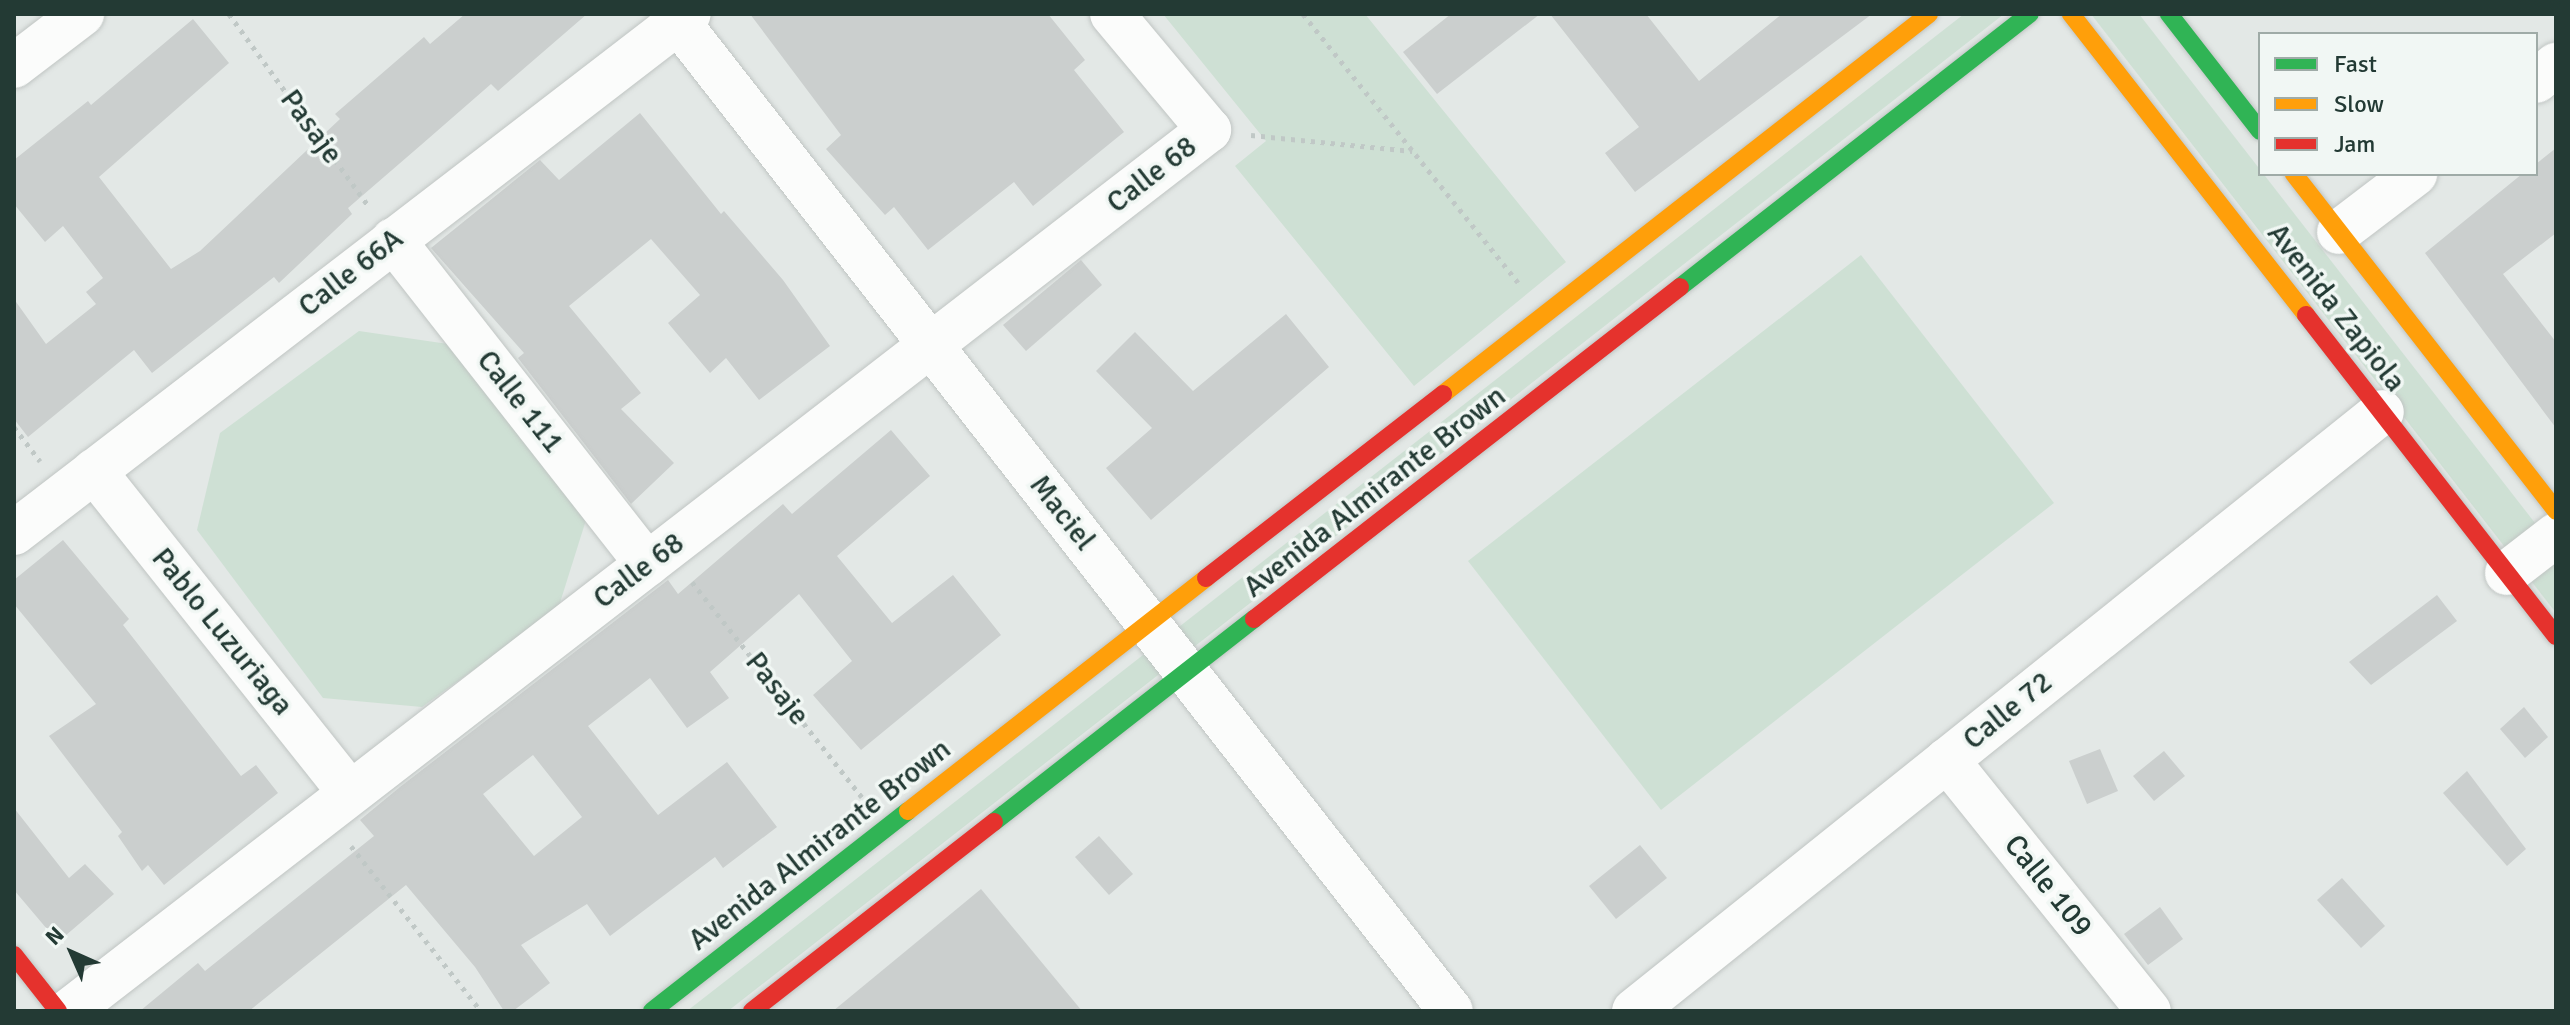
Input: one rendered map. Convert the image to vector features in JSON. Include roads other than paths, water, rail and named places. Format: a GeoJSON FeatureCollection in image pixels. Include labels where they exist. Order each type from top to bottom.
{"type":"FeatureCollection","features":[{"type":"Feature","properties":{"kind":"main road","name":"Avenida Almirante Brown"},"geometry":{"type":"LineString","coordinates":[[652,1011],[1929,14]]}},
{"type":"Feature","properties":{"kind":"main road","name":"Avenida Almirante Brown"},"geometry":{"type":"LineString","coordinates":[[752,1011],[1188,674],[2030,14]]}},
{"type":"Feature","properties":{"kind":"main road","name":"Avenida Zapiola"},"geometry":{"type":"LineString","coordinates":[[2071,14],[2556,636]]}},
{"type":"Feature","properties":{"kind":"main road"},"geometry":{"type":"LineString","coordinates":[[2169,14],[2258,128]]}},
{"type":"Feature","properties":{"kind":"main road","name":"Avenida Zapiola"},"geometry":{"type":"LineString","coordinates":[[2296,176],[2556,511]]}},
{"type":"Feature","properties":{"kind":"main road"},"geometry":{"type":"LineString","coordinates":[[14,955],[58,1011]]}},
{"type":"Feature","properties":{"kind":"street"},"geometry":{"type":"LineString","coordinates":[[14,66],[82,14]]}},
{"type":"Feature","properties":{"kind":"street","name":"Calle 68"},"geometry":{"type":"LineString","coordinates":[[69,1011],[1209,130],[1112,14]]}},
{"type":"Feature","properties":{"kind":"street","name":"Maciel"},"geometry":{"type":"LineString","coordinates":[[680,17],[932,346],[1451,1011]]}},
{"type":"Feature","properties":{"kind":"street","name":"Calle 66A"},"geometry":{"type":"LineString","coordinates":[[14,533],[680,17]]}},
{"type":"Feature","properties":{"kind":"street"},"geometry":{"type":"LineString","coordinates":[[2538,79],[2556,65]]}},
{"type":"Feature","properties":{"kind":"street"},"geometry":{"type":"LineString","coordinates":[[2339,232],[2412,176]]}},
{"type":"Feature","properties":{"kind":"street","name":"Calle 111"},"geometry":{"type":"LineString","coordinates":[[393,240],[657,557]]}},
{"type":"Feature","properties":{"kind":"street","name":"Calle 72"},"geometry":{"type":"LineString","coordinates":[[1634,1011],[2382,412]]}},
{"type":"Feature","properties":{"kind":"street","name":"Pablo Luzuriaga"},"geometry":{"type":"LineString","coordinates":[[94,471],[338,803]]}},
{"type":"Feature","properties":{"kind":"street"},"geometry":{"type":"LineString","coordinates":[[2507,573],[2556,535]]}},
{"type":"Feature","properties":{"kind":"street","name":"Calle 109"},"geometry":{"type":"LineString","coordinates":[[1947,760],[2149,1011]]}}]}
